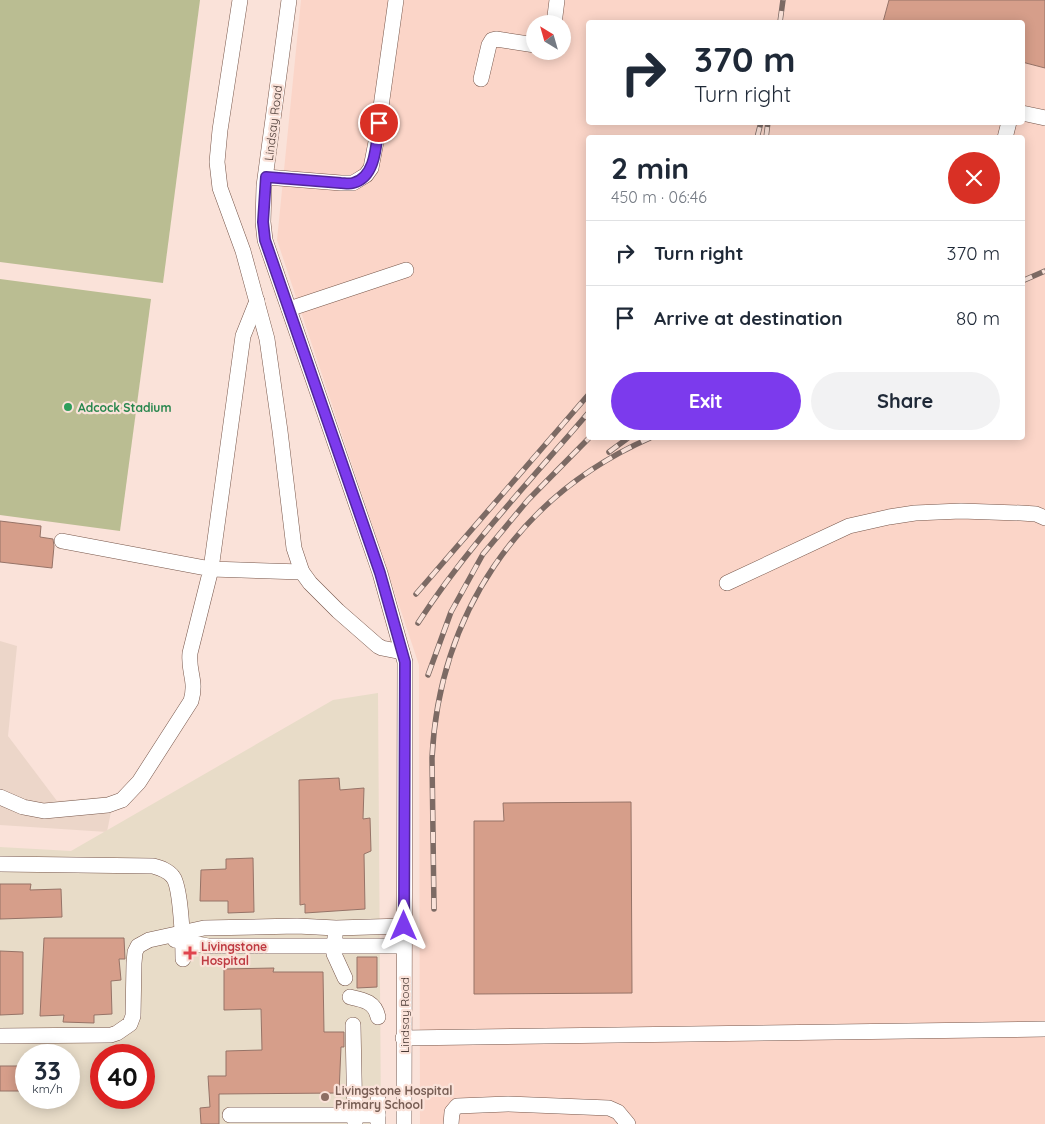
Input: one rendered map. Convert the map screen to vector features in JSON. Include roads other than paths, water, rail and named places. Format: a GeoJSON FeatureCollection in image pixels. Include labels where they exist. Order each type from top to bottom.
{"type":"FeatureCollection","features":[{"type":"Feature","properties":{"kind":"street"},"geometry":{"type":"LineString","coordinates":[[240,0],[220,130],[217,162],[220,188],[243,251],[268,348],[294,548],[302,572],[310,583],[371,641],[382,648],[402,652]]}},
{"type":"Feature","properties":{"kind":"street","name":"Lindsay Road"},"geometry":{"type":"LineString","coordinates":[[289,0],[266,177],[263,222],[265,240],[380,573],[405,662],[404,1124]]}},
{"type":"Feature","properties":{"kind":"street"},"geometry":{"type":"LineString","coordinates":[[266,177],[353,183],[366,175],[371,168],[376,142],[396,0]]}},
{"type":"Feature","properties":{"kind":"street"},"geometry":{"type":"LineString","coordinates":[[555,15],[557,0]]}},
{"type":"Feature","properties":{"kind":"street"},"geometry":{"type":"LineString","coordinates":[[481,79],[489,45],[492,40],[526,44]]}},
{"type":"Feature","properties":{"kind":"street"},"geometry":{"type":"LineString","coordinates":[[1025,114],[1045,118]]}},
{"type":"Feature","properties":{"kind":"street"},"geometry":{"type":"LineString","coordinates":[[289,309],[406,270]]}},
{"type":"Feature","properties":{"kind":"street"},"geometry":{"type":"LineString","coordinates":[[0,796],[24,807],[44,811],[108,805],[122,800],[129,795],[139,782],[191,701],[194,690],[194,678],[189,665],[190,652],[211,569],[243,336],[256,301]]}},
{"type":"Feature","properties":{"kind":"street"},"geometry":{"type":"LineString","coordinates":[[727,583],[849,526],[889,517],[915,513],[961,512],[1036,514],[1045,518]]}},
{"type":"Feature","properties":{"kind":"street"},"geometry":{"type":"LineString","coordinates":[[62,541],[211,569],[302,572]]}},
{"type":"Feature","properties":{"kind":"street"},"geometry":{"type":"LineString","coordinates":[[0,864],[153,866],[161,868],[172,874],[179,891],[183,959]]}},
{"type":"Feature","properties":{"kind":"street"},"geometry":{"type":"LineString","coordinates":[[183,937],[204,928],[236,926],[336,928],[404,926]]}},
{"type":"Feature","properties":{"kind":"street"},"geometry":{"type":"LineString","coordinates":[[336,928],[334,946],[336,959],[344,978]]}},
{"type":"Feature","properties":{"kind":"street"},"geometry":{"type":"LineString","coordinates":[[0,1036],[110,1035],[124,1029],[130,1024],[133,1016],[135,952],[143,943],[162,937],[183,937],[208,946],[404,946]]}},
{"type":"Feature","properties":{"kind":"street"},"geometry":{"type":"LineString","coordinates":[[350,998],[368,1002],[375,1007],[378,1017]]}},
{"type":"Feature","properties":{"kind":"street"},"geometry":{"type":"LineString","coordinates":[[353,1024],[355,1120]]}},
{"type":"Feature","properties":{"kind":"street"},"geometry":{"type":"LineString","coordinates":[[403,1038],[1045,1029]]}},
{"type":"Feature","properties":{"kind":"street"},"geometry":{"type":"LineString","coordinates":[[230,1115],[355,1120],[378,1119],[378,1099]]}},
{"type":"Feature","properties":{"kind":"street"},"geometry":{"type":"LineString","coordinates":[[451,1124],[452,1112],[457,1106],[508,1104],[609,1108],[618,1112],[628,1124]]}},
{"type":"Feature","properties":{"kind":"railway"},"geometry":{"type":"LineString","coordinates":[[780,20],[783,0]]}},
{"type":"Feature","properties":{"kind":"railway"},"geometry":{"type":"LineString","coordinates":[[758,135],[760,125]]}},
{"type":"Feature","properties":{"kind":"railway"},"geometry":{"type":"LineString","coordinates":[[766,135],[768,125]]}},
{"type":"Feature","properties":{"kind":"railway"},"geometry":{"type":"LineString","coordinates":[[1025,280],[1045,271]]}},
{"type":"Feature","properties":{"kind":"railway"},"geometry":{"type":"LineString","coordinates":[[416,594],[586,397]]}},
{"type":"Feature","properties":{"kind":"railway"},"geometry":{"type":"LineString","coordinates":[[418,623],[478,541],[586,415]]}},
{"type":"Feature","properties":{"kind":"railway"},"geometry":{"type":"LineString","coordinates":[[428,675],[451,612],[483,554],[528,500],[587,440]]}},
{"type":"Feature","properties":{"kind":"railway"},"geometry":{"type":"LineString","coordinates":[[609,452],[625,440]]}},
{"type":"Feature","properties":{"kind":"railway"},"geometry":{"type":"LineString","coordinates":[[434,909],[432,758],[438,706],[450,656],[469,609],[494,566],[525,527],[561,492],[603,463],[646,440]]}},
{"type":"Feature","properties":{"kind":"place","name":"Adcock Stadium"},"geometry":{"type":"Point","coordinates":[68,407]}},
{"type":"Feature","properties":{"kind":"place","name":"Livingstone Hospital"},"geometry":{"type":"Point","coordinates":[190,953]}},
{"type":"Feature","properties":{"kind":"place","name":"Livingstone Hospital Primary School"},"geometry":{"type":"Point","coordinates":[325,1097]}}]}
